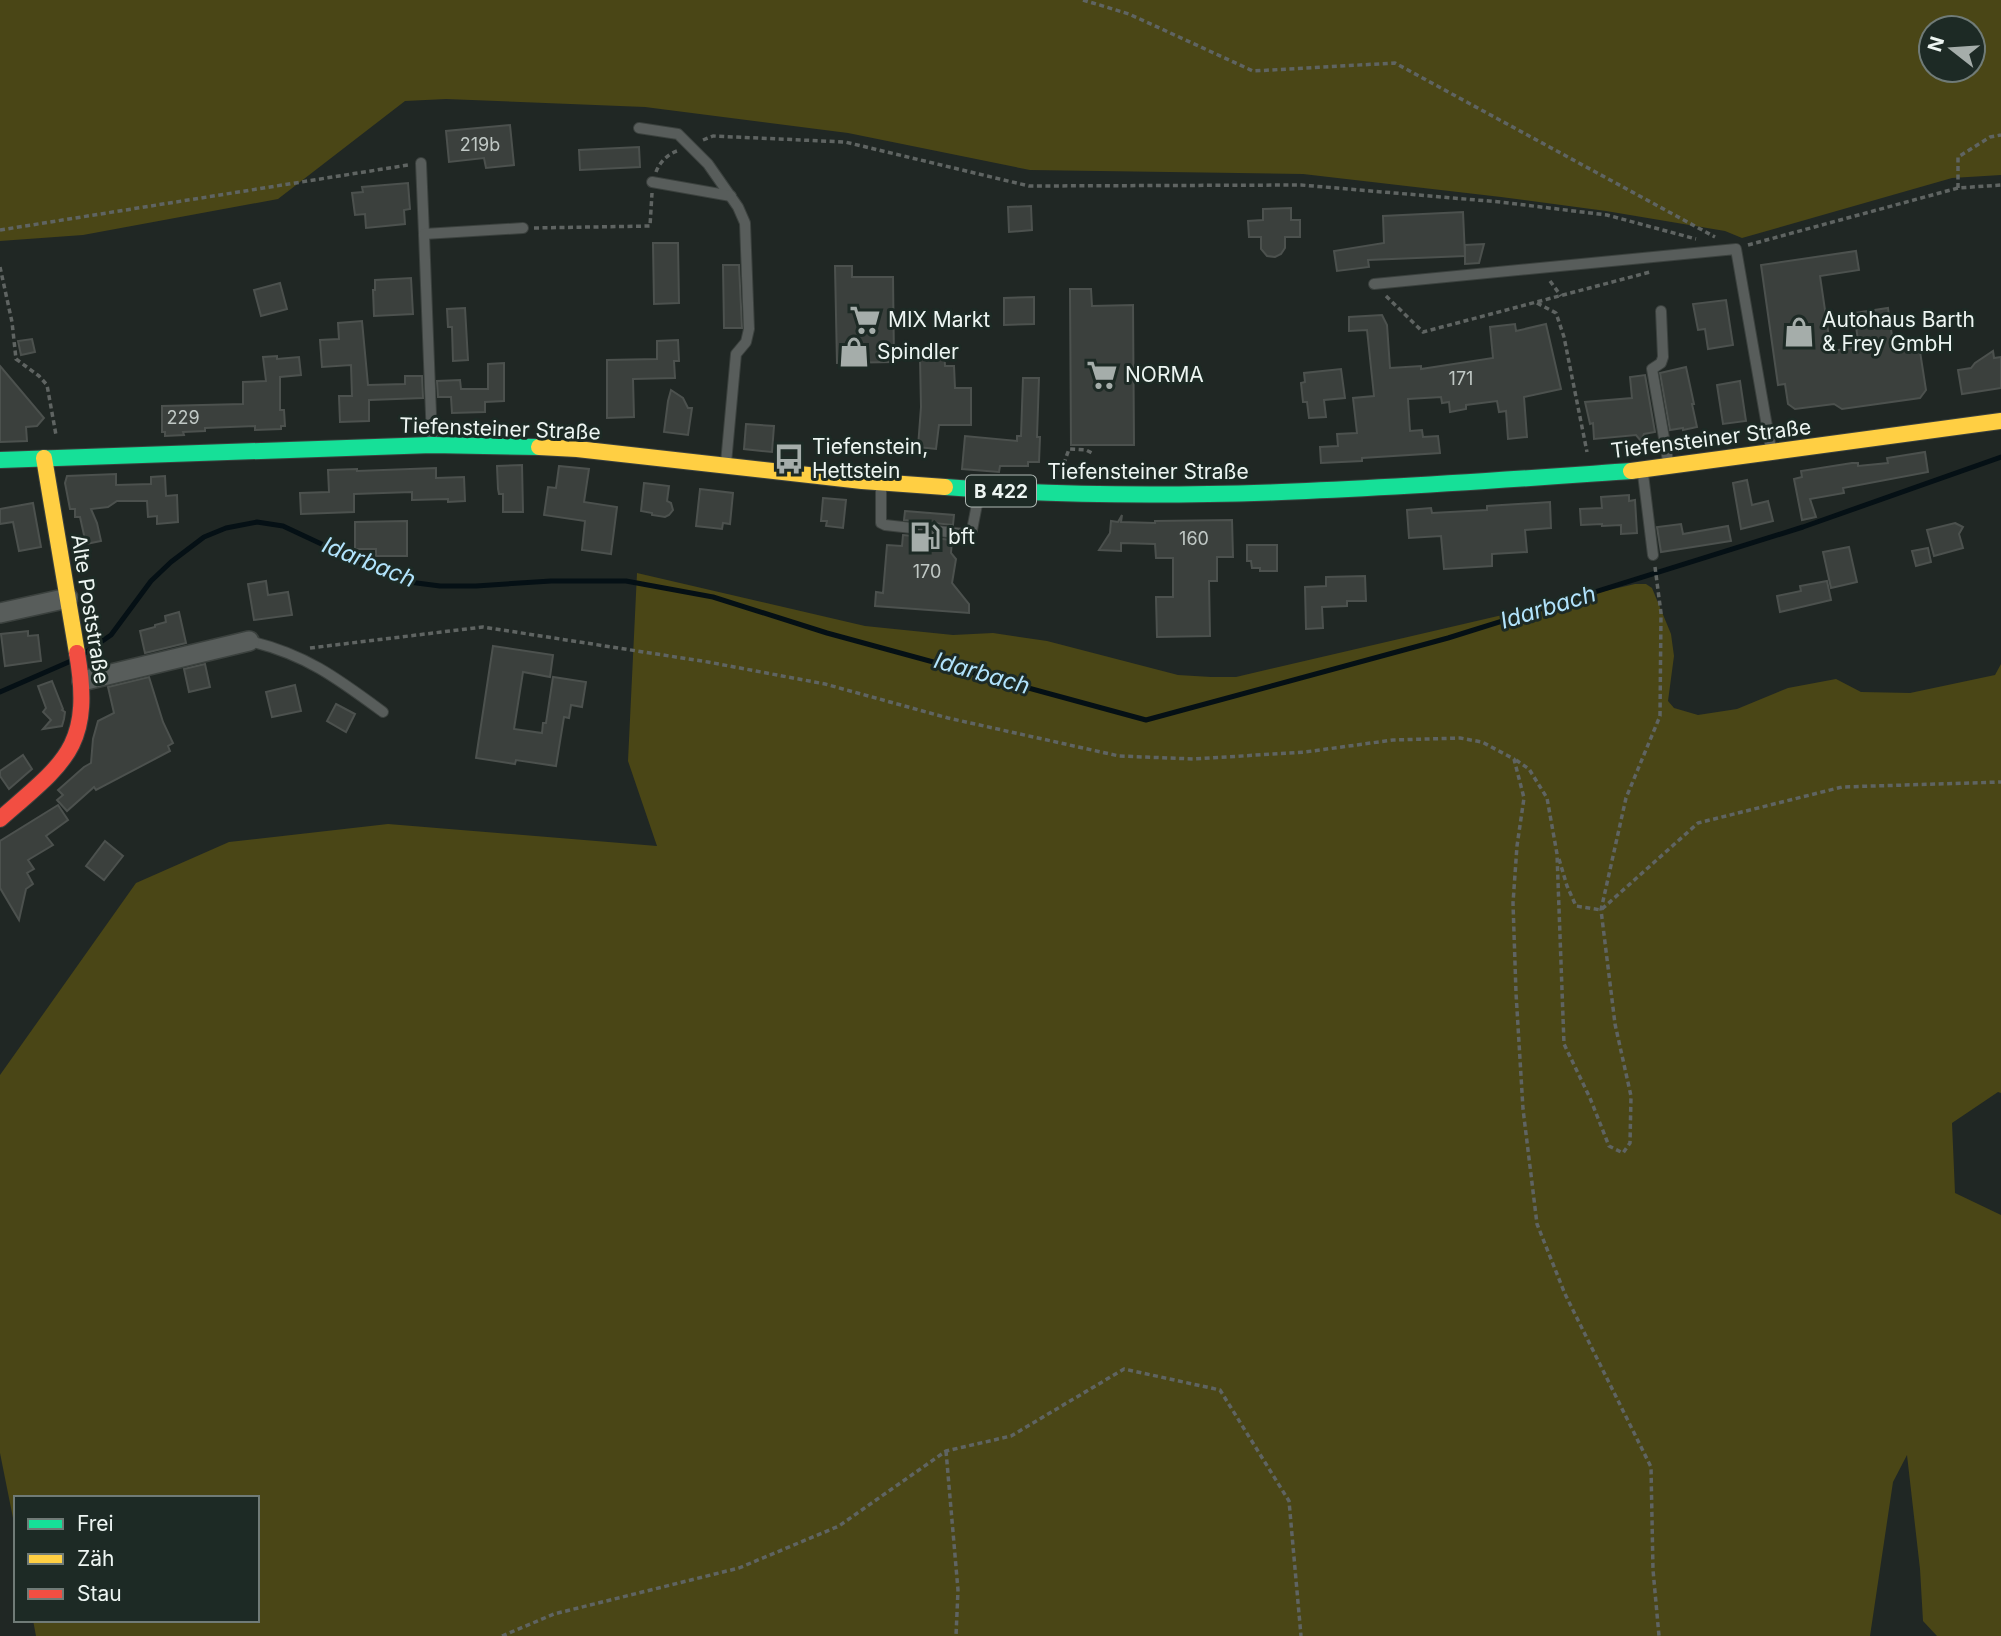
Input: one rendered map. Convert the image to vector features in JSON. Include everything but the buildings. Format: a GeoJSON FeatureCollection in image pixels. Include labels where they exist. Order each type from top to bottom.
{"type":"FeatureCollection","features":[{"type":"Feature","properties":{"kind":"main road","name":"Tiefensteiner Straße"},"geometry":{"type":"LineString","coordinates":[[0,460],[432,445],[577,449],[726,467],[979,490],[1054,494],[1201,495],[1378,489],[1592,475],[1669,467],[2001,421]]}},
{"type":"Feature","properties":{"kind":"main road","name":"Alte Poststraße"},"geometry":{"type":"LineString","coordinates":[[0,819],[55,768],[71,749],[81,720],[83,703],[80,673],[68,598],[52,458]]}},
{"type":"Feature","properties":{"kind":"street"},"geometry":{"type":"LineString","coordinates":[[0,613],[68,598]]}},
{"type":"Feature","properties":{"kind":"street"},"geometry":{"type":"LineString","coordinates":[[80,673],[249,641]]}},
{"type":"Feature","properties":{"kind":"lane"},"geometry":{"type":"LineString","coordinates":[[639,128],[678,134],[708,164],[731,196],[745,223],[749,329],[746,342],[736,354],[726,467]]}},
{"type":"Feature","properties":{"kind":"lane"},"geometry":{"type":"LineString","coordinates":[[421,163],[432,445]]}},
{"type":"Feature","properties":{"kind":"lane"},"geometry":{"type":"LineString","coordinates":[[652,182],[731,196]]}},
{"type":"Feature","properties":{"kind":"lane"},"geometry":{"type":"LineString","coordinates":[[424,234],[523,229]]}},
{"type":"Feature","properties":{"kind":"lane"},"geometry":{"type":"LineString","coordinates":[[1374,284],[1736,249],[1772,453]]}},
{"type":"Feature","properties":{"kind":"lane"},"geometry":{"type":"LineString","coordinates":[[1661,311],[1663,357],[1661,363],[1652,369],[1669,467]]}},
{"type":"Feature","properties":{"kind":"lane"},"geometry":{"type":"LineString","coordinates":[[1643,470],[1653,555]]}},
{"type":"Feature","properties":{"kind":"lane"},"geometry":{"type":"LineString","coordinates":[[880,482],[881,523],[885,526],[965,534],[972,530],[979,490]]}},
{"type":"Feature","properties":{"kind":"lane"},"geometry":{"type":"LineString","coordinates":[[249,641],[295,654],[318,666],[383,712]]}},
{"type":"Feature","properties":{"kind":"path"},"geometry":{"type":"LineString","coordinates":[[1083,0],[1129,14],[1253,71],[1395,63],[1736,249],[1958,188],[2001,185]]}},
{"type":"Feature","properties":{"kind":"path"},"geometry":{"type":"LineString","coordinates":[[1958,188],[1958,157],[1990,137],[2001,135]]}},
{"type":"Feature","properties":{"kind":"path"},"geometry":{"type":"LineString","coordinates":[[523,229],[650,226],[652,182],[657,167],[671,153],[713,136],[845,142],[1028,186],[1301,185],[1487,201],[1607,215],[1697,239]]}},
{"type":"Feature","properties":{"kind":"path"},"geometry":{"type":"LineString","coordinates":[[0,230],[421,163]]}},
{"type":"Feature","properties":{"kind":"path"},"geometry":{"type":"LineString","coordinates":[[0,267],[12,322],[16,359],[47,385],[52,458]]}},
{"type":"Feature","properties":{"kind":"path"},"geometry":{"type":"LineString","coordinates":[[1541,269],[1561,296]]}},
{"type":"Feature","properties":{"kind":"path"},"geometry":{"type":"LineString","coordinates":[[1374,284],[1423,332],[1655,271]]}},
{"type":"Feature","properties":{"kind":"path"},"geometry":{"type":"LineString","coordinates":[[1537,303],[1556,313],[1564,337],[1592,475]]}},
{"type":"Feature","properties":{"kind":"path"},"geometry":{"type":"LineString","coordinates":[[1054,494],[1069,449],[1092,453]]}},
{"type":"Feature","properties":{"kind":"path"},"geometry":{"type":"LineString","coordinates":[[1557,854],[1564,1044],[1609,1146],[1623,1153],[1630,1143],[1631,1096],[1615,1024],[1601,910],[1626,798],[1660,716],[1661,613],[1653,555]]}},
{"type":"Feature","properties":{"kind":"path"},"geometry":{"type":"LineString","coordinates":[[295,654],[307,648],[483,627],[708,662],[825,684],[948,718],[1119,756],[1194,759],[1304,752],[1393,740],[1460,738],[1482,742],[1529,769],[1547,798],[1557,854],[1576,906],[1601,910]]}},
{"type":"Feature","properties":{"kind":"path"},"geometry":{"type":"LineString","coordinates":[[1514,759],[1524,798],[1513,903],[1516,993],[1523,1109],[1537,1224],[1566,1294],[1651,1467],[1653,1570],[1658,1636]]}},
{"type":"Feature","properties":{"kind":"path"},"geometry":{"type":"LineString","coordinates":[[1601,910],[1698,823],[1842,787],[2001,782]]}},
{"type":"Feature","properties":{"kind":"path"},"geometry":{"type":"LineString","coordinates":[[502,1636],[554,1614],[752,1563],[839,1526],[946,1451],[1011,1436],[1124,1369],[1220,1390],[1289,1501],[1301,1636]]}},
{"type":"Feature","properties":{"kind":"path"},"geometry":{"type":"LineString","coordinates":[[946,1451],[958,1590],[956,1636]]}},
{"type":"Feature","properties":{"kind":"shaded area"},"geometry":{"type":"Polygon","coordinates":[[[0,0],[2001,0],[2001,175],[1952,178],[1742,238],[1725,231],[1606,211],[1303,174],[1030,170],[848,133],[645,107],[446,99],[405,101],[278,199],[83,235],[0,241],[0,0]]]}},
{"type":"Feature","properties":{"kind":"shaded area"},"geometry":{"type":"Polygon","coordinates":[[[637,573],[865,626],[953,635],[993,633],[1047,641],[1178,675],[1211,677],[1236,677],[1635,584],[1646,584],[1652,588],[1671,634],[1674,656],[1668,701],[1674,708],[1698,715],[1737,709],[1788,688],[1836,679],[1861,692],[1910,693],[1995,675],[2001,664],[2001,1093],[1998,1092],[1952,1123],[1955,1193],[2001,1215],[2001,1636],[1937,1636],[1923,1621],[1907,1455],[1893,1482],[1870,1636],[36,1636],[33,1622],[259,1622],[259,1496],[14,1496],[14,1523],[0,1453],[0,1075],[136,883],[229,842],[388,824],[657,846],[628,761],[637,573]]]}},
{"type":"Feature","properties":{"kind":"waterway","name":"Idarbach"},"geometry":{"type":"LineString","coordinates":[[85,653],[111,635],[151,581],[171,562],[204,537],[226,528],[257,522],[283,526],[409,582],[440,586],[476,586],[551,581],[626,581],[713,597],[827,633],[1146,720],[1448,638],[1803,527],[2001,457]]}},
{"type":"Feature","properties":{"kind":"waterway","name":"Idarbach"},"geometry":{"type":"LineString","coordinates":[[0,692],[71,661]]}},
{"type":"Feature","properties":{"kind":"traffic: fast"},"geometry":{"type":"LineString","coordinates":[[0,460],[432,445],[539,447]]}},
{"type":"Feature","properties":{"kind":"traffic: fast"},"geometry":{"type":"LineString","coordinates":[[945,487],[1117,494],[1288,492],[1631,471]]}},
{"type":"Feature","properties":{"kind":"traffic: slow"},"geometry":{"type":"LineString","coordinates":[[1631,471],[2001,421]]}},
{"type":"Feature","properties":{"kind":"traffic: slow"},"geometry":{"type":"LineString","coordinates":[[539,447],[862,481],[945,487]]}},
{"type":"Feature","properties":{"kind":"traffic: slow"},"geometry":{"type":"LineString","coordinates":[[44,458],[77,653]]}},
{"type":"Feature","properties":{"kind":"traffic: jam"},"geometry":{"type":"LineString","coordinates":[[0,819],[42,782],[69,750],[77,732],[81,711],[77,653]]}},
{"type":"Feature","properties":{"kind":"place","name":"MIX Markt"},"geometry":{"type":"Point","coordinates":[865,320]}},
{"type":"Feature","properties":{"kind":"place","name":"Autohaus Barth & Frey GmbH"},"geometry":{"type":"Point","coordinates":[1799,332]}},
{"type":"Feature","properties":{"kind":"place","name":"Spindler"},"geometry":{"type":"Point","coordinates":[854,352]}},
{"type":"Feature","properties":{"kind":"place","name":"NORMA"},"geometry":{"type":"Point","coordinates":[1102,375]}},
{"type":"Feature","properties":{"kind":"place","name":"Tiefenstein, Hettstein"},"geometry":{"type":"Point","coordinates":[789,459]}},
{"type":"Feature","properties":{"kind":"place","name":"bft"},"geometry":{"type":"Point","coordinates":[925,537]}}]}
